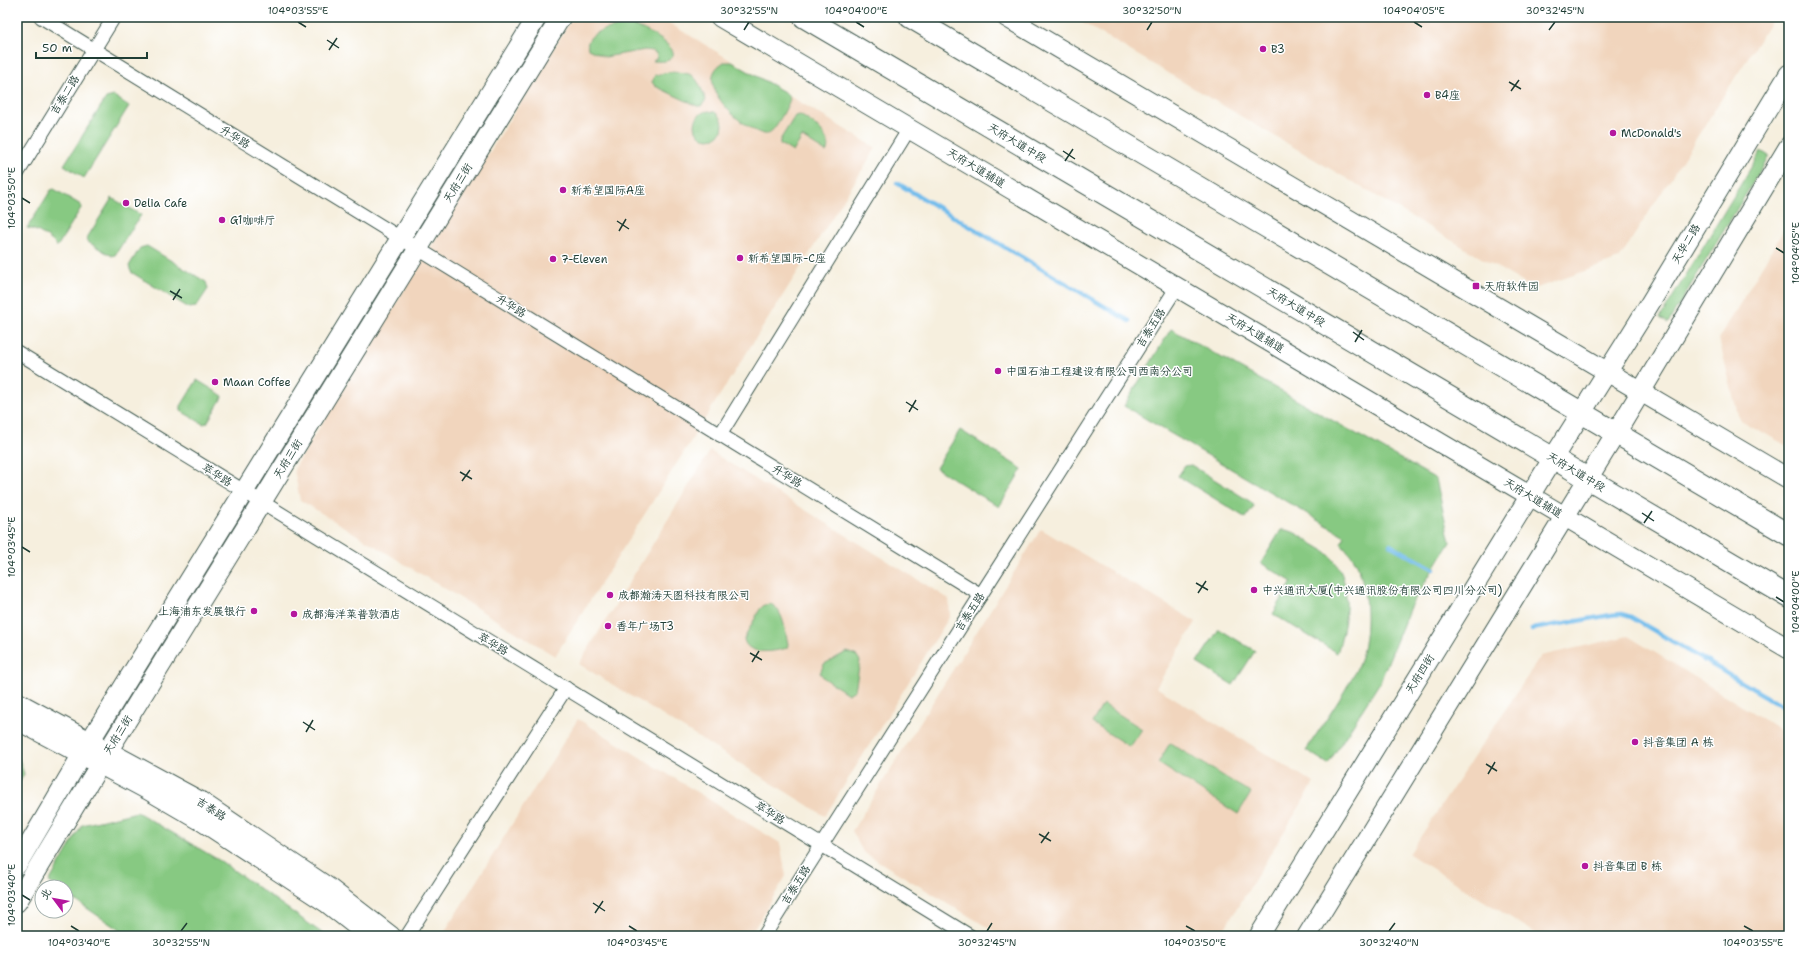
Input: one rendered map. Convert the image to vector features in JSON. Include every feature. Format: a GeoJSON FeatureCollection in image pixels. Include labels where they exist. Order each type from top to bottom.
{"type":"FeatureCollection","features":[{"type":"Feature","properties":{"kind":"main road","name":"天府大道中段"},"geometry":{"type":"LineString","coordinates":[[804,17],[1789,597]]}},
{"type":"Feature","properties":{"kind":"main road"},"geometry":{"type":"LineString","coordinates":[[910,17],[1789,535]]}},
{"type":"Feature","properties":{"kind":"street","name":"升华路"},"geometry":{"type":"LineString","coordinates":[[41,17],[981,595]]}},
{"type":"Feature","properties":{"kind":"street","name":"吉泰二路"},"geometry":{"type":"LineString","coordinates":[[17,174],[114,17]]}},
{"type":"Feature","properties":{"kind":"street","name":"天府三街"},"geometry":{"type":"LineString","coordinates":[[17,865],[86,748],[537,17]]}},
{"type":"Feature","properties":{"kind":"street","name":"天府三街"},"geometry":{"type":"LineString","coordinates":[[17,902],[104,758],[561,17]]}},
{"type":"Feature","properties":{"kind":"street","name":"天府大道辅道"},"geometry":{"type":"LineString","coordinates":[[720,17],[1789,649]]}},
{"type":"Feature","properties":{"kind":"street"},"geometry":{"type":"LineString","coordinates":[[1006,17],[1789,480]]}},
{"type":"Feature","properties":{"kind":"street","name":"天华二路"},"geometry":{"type":"LineString","coordinates":[[1582,413],[1789,74]]}},
{"type":"Feature","properties":{"kind":"street"},"geometry":{"type":"LineString","coordinates":[[720,435],[909,129]]}},
{"type":"Feature","properties":{"kind":"street"},"geometry":{"type":"LineString","coordinates":[[1307,936],[1588,479],[1789,146]]}},
{"type":"Feature","properties":{"kind":"street","name":"吉泰五路"},"geometry":{"type":"LineString","coordinates":[[764,936],[905,711],[981,595],[1177,287]]}},
{"type":"Feature","properties":{"kind":"street","name":"萃华路"},"geometry":{"type":"LineString","coordinates":[[17,352],[970,936]]}},
{"type":"Feature","properties":{"kind":"street","name":"天府四街"},"geometry":{"type":"LineString","coordinates":[[1259,936],[1582,413]]}},
{"type":"Feature","properties":{"kind":"street"},"geometry":{"type":"LineString","coordinates":[[407,936],[566,688]]}},
{"type":"Feature","properties":{"kind":"street","name":"吉泰路"},"geometry":{"type":"LineString","coordinates":[[17,702],[86,748],[104,758],[200,801],[329,888],[391,936]]}},
{"type":"Feature","properties":{"kind":"street","name":"吉泰路"},"geometry":{"type":"LineString","coordinates":[[17,720],[86,748]]}},
{"type":"Feature","properties":{"kind":"street","name":"吉泰路"},"geometry":{"type":"LineString","coordinates":[[104,758],[148,790],[203,822],[327,903],[369,936]]}},
{"type":"Feature","properties":{"kind":"shaded area"},"geometry":{"type":"Polygon","coordinates":[[[578,17],[659,17],[876,148],[555,656],[300,500],[294,469],[572,19],[578,17]]]}},
{"type":"Feature","properties":{"kind":"shaded area"},"geometry":{"type":"Polygon","coordinates":[[[1073,17],[1774,17],[1619,259],[1534,289],[1073,17]]]}},
{"type":"Feature","properties":{"kind":"shaded area"},"geometry":{"type":"Polygon","coordinates":[[[1789,221],[1789,447],[1739,419],[1719,339],[1789,221]]]}},
{"type":"Feature","properties":{"kind":"shaded area"},"geometry":{"type":"Polygon","coordinates":[[[710,451],[949,599],[950,616],[825,816],[579,664],[710,451]]]}},
{"type":"Feature","properties":{"kind":"shaded area"},"geometry":{"type":"Polygon","coordinates":[[[1041,529],[1196,622],[1156,687],[1314,783],[1220,936],[1002,936],[863,852],[852,831],[1041,529]]]}},
{"type":"Feature","properties":{"kind":"shaded area"},"geometry":{"type":"Polygon","coordinates":[[[1628,636],[1789,735],[1789,936],[1540,936],[1409,854],[1541,656],[1628,636]]]}},
{"type":"Feature","properties":{"kind":"shaded area"},"geometry":{"type":"Polygon","coordinates":[[[578,719],[780,843],[786,876],[750,936],[442,936],[578,719]]]}},
{"type":"Feature","properties":{"kind":"green space"},"geometry":{"type":"Polygon","coordinates":[[[623,25],[637,27],[658,37],[670,47],[673,52],[673,56],[667,61],[653,61],[657,58],[656,53],[652,51],[645,50],[605,57],[588,49],[590,38],[594,35],[599,32],[623,25]]]}},
{"type":"Feature","properties":{"kind":"green space"},"geometry":{"type":"Polygon","coordinates":[[[724,62],[732,62],[786,93],[790,99],[780,119],[773,129],[767,134],[760,133],[737,118],[717,95],[713,83],[714,72],[724,62]]]}},
{"type":"Feature","properties":{"kind":"green space"},"geometry":{"type":"Polygon","coordinates":[[[669,72],[685,73],[694,77],[706,100],[701,106],[697,106],[655,86],[652,82],[655,75],[669,72]]]}},
{"type":"Feature","properties":{"kind":"green space"},"geometry":{"type":"Polygon","coordinates":[[[114,96],[129,106],[84,178],[64,165],[106,98],[114,96]]]}},
{"type":"Feature","properties":{"kind":"green space"},"geometry":{"type":"Polygon","coordinates":[[[709,111],[719,115],[723,125],[719,135],[709,139],[699,135],[695,125],[699,115],[709,111]]]}},
{"type":"Feature","properties":{"kind":"green space"},"geometry":{"type":"Polygon","coordinates":[[[800,115],[814,124],[821,131],[829,146],[826,152],[802,137],[793,152],[780,144],[780,140],[795,116],[800,115]]]}},
{"type":"Feature","properties":{"kind":"green space"},"geometry":{"type":"Polygon","coordinates":[[[1761,151],[1769,156],[1668,323],[1660,318],[1761,151]]]}},
{"type":"Feature","properties":{"kind":"green space"},"geometry":{"type":"Polygon","coordinates":[[[54,189],[81,205],[81,208],[57,247],[44,235],[27,228],[51,190],[54,189]]]}},
{"type":"Feature","properties":{"kind":"green space"},"geometry":{"type":"Polygon","coordinates":[[[112,198],[141,215],[115,255],[112,256],[88,242],[87,238],[112,198]]]}},
{"type":"Feature","properties":{"kind":"green space"},"geometry":{"type":"Polygon","coordinates":[[[147,246],[206,282],[208,289],[196,307],[189,308],[131,272],[129,266],[140,248],[147,246]]]}},
{"type":"Feature","properties":{"kind":"green space"},"geometry":{"type":"Polygon","coordinates":[[[1171,329],[1436,479],[1450,542],[1410,607],[1380,682],[1328,764],[1306,750],[1345,691],[1361,659],[1366,631],[1366,616],[1363,587],[1356,562],[1341,543],[1345,536],[1124,406],[1171,329]]]}},
{"type":"Feature","properties":{"kind":"green space"},"geometry":{"type":"Polygon","coordinates":[[[197,380],[223,396],[207,423],[203,424],[181,411],[181,406],[197,380]]]}},
{"type":"Feature","properties":{"kind":"green space"},"geometry":{"type":"Polygon","coordinates":[[[960,430],[1022,469],[999,507],[936,468],[960,430]]]}},
{"type":"Feature","properties":{"kind":"green space"},"geometry":{"type":"Polygon","coordinates":[[[1191,465],[1251,502],[1254,506],[1246,518],[1178,476],[1185,466],[1191,465]]]}},
{"type":"Feature","properties":{"kind":"green space"},"geometry":{"type":"Polygon","coordinates":[[[1281,530],[1293,532],[1327,553],[1336,563],[1342,574],[1345,587],[1346,614],[1337,653],[1273,614],[1292,582],[1261,563],[1281,530]]]}},
{"type":"Feature","properties":{"kind":"green space"},"geometry":{"type":"Polygon","coordinates":[[[771,604],[779,611],[785,627],[788,644],[787,648],[775,651],[762,651],[750,648],[744,639],[760,609],[764,605],[771,604]]]}},
{"type":"Feature","properties":{"kind":"green space"},"geometry":{"type":"Polygon","coordinates":[[[1219,629],[1255,651],[1233,685],[1197,663],[1219,629]]]}},
{"type":"Feature","properties":{"kind":"green space"},"geometry":{"type":"Polygon","coordinates":[[[847,652],[857,656],[860,661],[855,690],[848,694],[824,678],[820,673],[824,664],[847,652]]]}},
{"type":"Feature","properties":{"kind":"green space"},"geometry":{"type":"Polygon","coordinates":[[[1103,704],[1142,729],[1130,747],[1092,723],[1103,704]]]}},
{"type":"Feature","properties":{"kind":"green space"},"geometry":{"type":"Polygon","coordinates":[[[1170,743],[1251,793],[1238,814],[1158,763],[1170,743]]]}},
{"type":"Feature","properties":{"kind":"green space"},"geometry":{"type":"Polygon","coordinates":[[[17,753],[24,774],[17,787],[17,753]]]}},
{"type":"Feature","properties":{"kind":"green space"},"geometry":{"type":"Polygon","coordinates":[[[137,812],[222,862],[326,936],[128,936],[74,899],[74,879],[51,879],[82,825],[137,812]]]}},
{"type":"Feature","properties":{"kind":"waterway"},"geometry":{"type":"LineString","coordinates":[[897,183],[1129,321]]}},
{"type":"Feature","properties":{"kind":"waterway"},"geometry":{"type":"LineString","coordinates":[[1390,545],[1434,569]]}},
{"type":"Feature","properties":{"kind":"waterway"},"geometry":{"type":"LineString","coordinates":[[1532,629],[1611,615],[1621,614],[1631,617],[1789,710]]}},
{"type":"Feature","properties":{"kind":"place","name":"B3"},"geometry":{"type":"Point","coordinates":[1263,49]}},
{"type":"Feature","properties":{"kind":"place","name":"B4座"},"geometry":{"type":"Point","coordinates":[1427,95]}},
{"type":"Feature","properties":{"kind":"place","name":"McDonald's"},"geometry":{"type":"Point","coordinates":[1613,133]}},
{"type":"Feature","properties":{"kind":"place","name":"新希望国际A座"},"geometry":{"type":"Point","coordinates":[563,190]}},
{"type":"Feature","properties":{"kind":"place","name":"Delia Cafe"},"geometry":{"type":"Point","coordinates":[126,203]}},
{"type":"Feature","properties":{"kind":"place","name":"G1咖啡厅"},"geometry":{"type":"Point","coordinates":[222,220]}},
{"type":"Feature","properties":{"kind":"place","name":"新希望国际-C座"},"geometry":{"type":"Point","coordinates":[740,258]}},
{"type":"Feature","properties":{"kind":"place","name":"7-Eleven"},"geometry":{"type":"Point","coordinates":[553,259]}},
{"type":"Feature","properties":{"kind":"place","name":"天府软件园"},"geometry":{"type":"Point","coordinates":[1476,286]}},
{"type":"Feature","properties":{"kind":"place","name":"中国石油工程建设有限公司西南分公司"},"geometry":{"type":"Point","coordinates":[998,371]}},
{"type":"Feature","properties":{"kind":"place","name":"Maan Coffee"},"geometry":{"type":"Point","coordinates":[215,382]}},
{"type":"Feature","properties":{"kind":"place","name":"中兴通讯大厦(中兴通讯股份有限公司四川分公司)"},"geometry":{"type":"Point","coordinates":[1254,590]}},
{"type":"Feature","properties":{"kind":"place","name":"成都瀚涛天图科技有限公司"},"geometry":{"type":"Point","coordinates":[610,595]}},
{"type":"Feature","properties":{"kind":"place","name":"上海浦东发展银行"},"geometry":{"type":"Point","coordinates":[254,611]}},
{"type":"Feature","properties":{"kind":"place","name":"成都海洋莱普敦酒店"},"geometry":{"type":"Point","coordinates":[294,614]}},
{"type":"Feature","properties":{"kind":"place","name":"香年广场T3"},"geometry":{"type":"Point","coordinates":[608,626]}},
{"type":"Feature","properties":{"kind":"place","name":"抖音集团 A 栋"},"geometry":{"type":"Point","coordinates":[1635,742]}},
{"type":"Feature","properties":{"kind":"place","name":"抖音集团 B 栋"},"geometry":{"type":"Point","coordinates":[1585,866]}}]}
